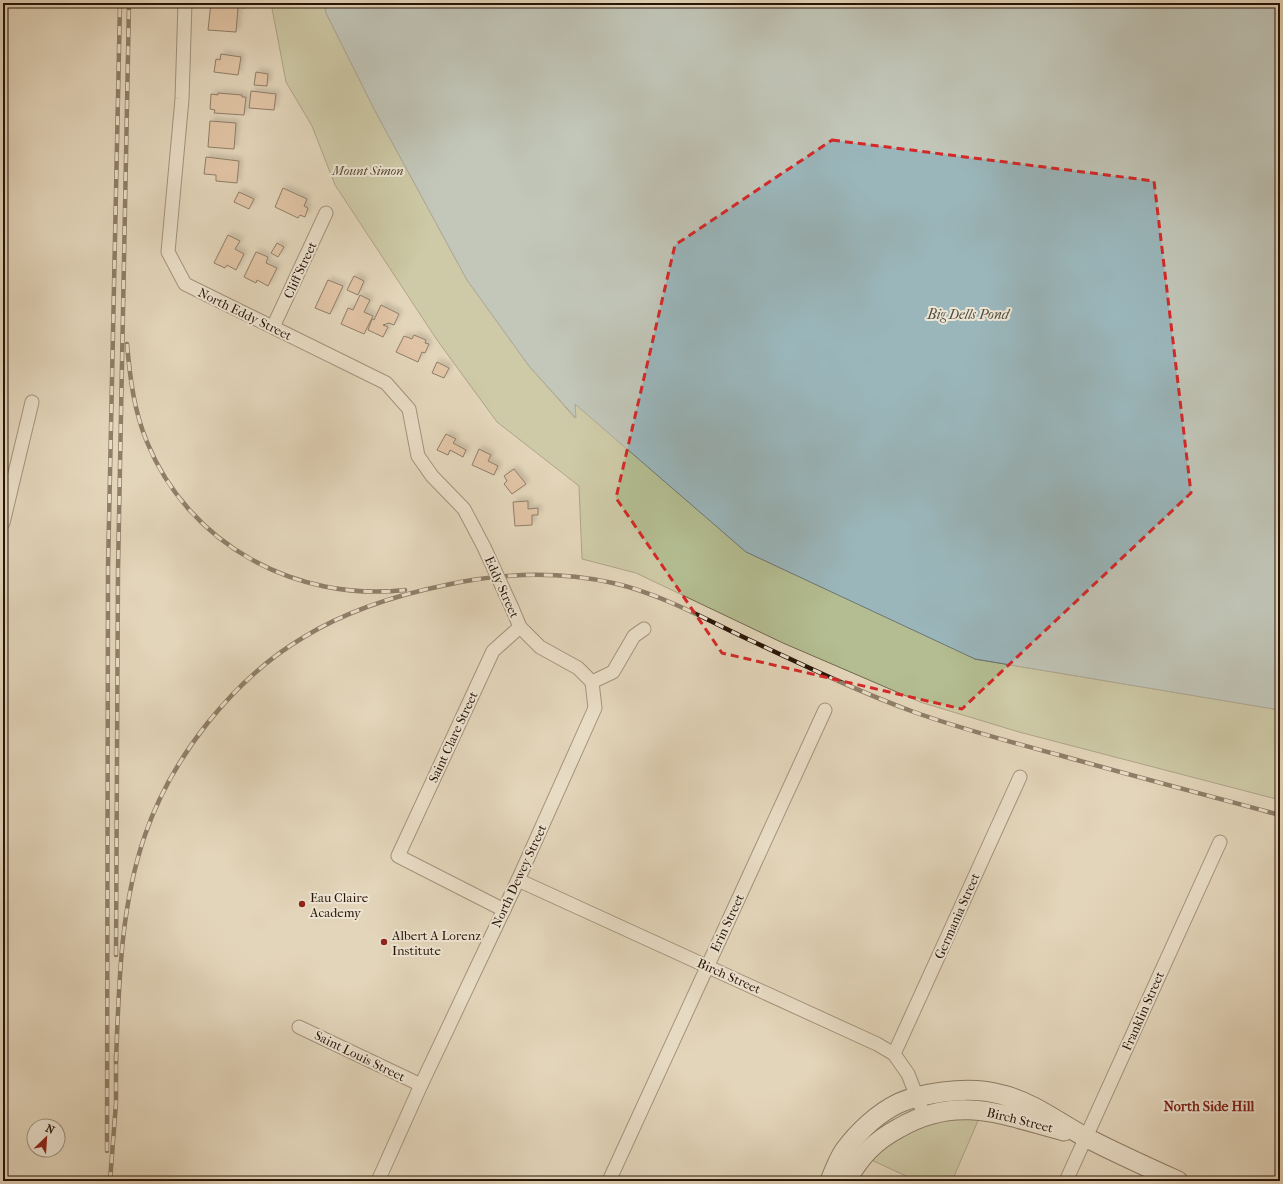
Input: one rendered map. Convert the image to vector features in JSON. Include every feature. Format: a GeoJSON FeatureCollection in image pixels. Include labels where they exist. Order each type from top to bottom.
{"type":"FeatureCollection","features":[{"type":"Feature","properties":{"kind":"main road","name":"Birch Street"},"geometry":{"type":"LineString","coordinates":[[918,1097],[952,1090],[983,1090],[1019,1100],[1034,1107],[1086,1138],[1178,1181]]}},
{"type":"Feature","properties":{"kind":"main road"},"geometry":{"type":"LineString","coordinates":[[830,1181],[844,1152],[870,1123],[898,1104],[918,1097]]}},
{"type":"Feature","properties":{"kind":"main road","name":"Birch Street"},"geometry":{"type":"LineString","coordinates":[[924,1115],[944,1110],[959,1109],[989,1111],[1086,1138]]}},
{"type":"Feature","properties":{"kind":"main road"},"geometry":{"type":"LineString","coordinates":[[846,1181],[860,1158],[871,1146],[887,1134],[924,1115]]}},
{"type":"Feature","properties":{"kind":"street","name":"North Eddy Street"},"geometry":{"type":"LineString","coordinates":[[185,3],[182,99],[168,252],[185,284],[386,383],[409,409],[418,456],[432,476],[464,509],[484,547]]}},
{"type":"Feature","properties":{"kind":"street","name":"Cliff Street"},"geometry":{"type":"LineString","coordinates":[[273,327],[326,213]]}},
{"type":"Feature","properties":{"kind":"street"},"geometry":{"type":"LineString","coordinates":[[3,523],[32,402]]}},
{"type":"Feature","properties":{"kind":"street","name":"Eddy Street"},"geometry":{"type":"LineString","coordinates":[[484,547],[520,627]]}},
{"type":"Feature","properties":{"kind":"street"},"geometry":{"type":"LineString","coordinates":[[520,627],[540,646],[578,668],[592,682],[613,672],[634,636],[644,629]]}},
{"type":"Feature","properties":{"kind":"street","name":"Saint Clare Street"},"geometry":{"type":"LineString","coordinates":[[504,910],[398,856],[493,650],[520,627]]}},
{"type":"Feature","properties":{"kind":"street","name":"North Dewey Street"},"geometry":{"type":"LineString","coordinates":[[378,1181],[421,1085],[518,880],[595,708],[592,682]]}},
{"type":"Feature","properties":{"kind":"street","name":"Erin Street"},"geometry":{"type":"LineString","coordinates":[[609,1181],[825,710]]}},
{"type":"Feature","properties":{"kind":"street","name":"Germania Street"},"geometry":{"type":"LineString","coordinates":[[894,1054],[1020,777]]}},
{"type":"Feature","properties":{"kind":"street","name":"Franklin Street"},"geometry":{"type":"LineString","coordinates":[[1066,1181],[1220,842]]}},
{"type":"Feature","properties":{"kind":"street","name":"Birch Street"},"geometry":{"type":"LineString","coordinates":[[518,880],[877,1044],[894,1054],[908,1074],[924,1115]]}},
{"type":"Feature","properties":{"kind":"street","name":"Saint Louis Street"},"geometry":{"type":"LineString","coordinates":[[299,1027],[421,1085]]}},
{"type":"Feature","properties":{"kind":"highlighted area"},"geometry":{"type":"Polygon","coordinates":[[[832,140],[1154,181],[1191,493],[962,709],[722,653],[616,498],[675,245],[832,140]]]}},
{"type":"Feature","properties":{"kind":"green space","name":"Mount Simon"},"geometry":{"type":"Polygon","coordinates":[[[271,3],[324,3],[326,13],[374,109],[467,280],[529,366],[575,418],[575,404],[975,659],[1280,710],[1280,800],[1019,732],[920,702],[783,643],[636,573],[582,559],[579,486],[497,422],[437,340],[335,185],[312,126],[286,82],[271,3]]]}},
{"type":"Feature","properties":{"kind":"green space"},"geometry":{"type":"Polygon","coordinates":[[[980,1116],[952,1181],[917,1181],[867,1158],[929,1120],[980,1116]]]}},
{"type":"Feature","properties":{"kind":"water","name":"Big Dells Pond"},"geometry":{"type":"Polygon","coordinates":[[[324,3],[1280,3],[1280,710],[975,659],[746,552],[575,404],[576,418],[529,366],[467,280],[374,109],[326,13],[324,3]]]}},
{"type":"Feature","properties":{"kind":"building"},"geometry":{"type":"Polygon","coordinates":[[[211,3],[245,3],[245,8],[238,7],[236,32],[208,30],[211,3]]]}},
{"type":"Feature","properties":{"kind":"building"},"geometry":{"type":"Polygon","coordinates":[[[221,54],[241,57],[238,75],[214,72],[216,59],[220,60],[221,54]]]}},
{"type":"Feature","properties":{"kind":"building"},"geometry":{"type":"Polygon","coordinates":[[[256,72],[268,74],[267,86],[254,85],[256,72]]]}},
{"type":"Feature","properties":{"kind":"building"},"geometry":{"type":"Polygon","coordinates":[[[251,91],[276,94],[274,110],[249,108],[251,91]]]}},
{"type":"Feature","properties":{"kind":"building"},"geometry":{"type":"Polygon","coordinates":[[[218,93],[242,95],[242,97],[246,97],[244,115],[214,113],[215,110],[210,109],[211,94],[218,95],[218,93]]]}},
{"type":"Feature","properties":{"kind":"building"},"geometry":{"type":"Polygon","coordinates":[[[210,121],[236,123],[234,149],[208,147],[210,121]]]}},
{"type":"Feature","properties":{"kind":"building"},"geometry":{"type":"Polygon","coordinates":[[[206,157],[239,161],[237,183],[216,181],[216,175],[204,174],[206,157]]]}},
{"type":"Feature","properties":{"kind":"building"},"geometry":{"type":"Polygon","coordinates":[[[283,188],[307,199],[304,206],[308,208],[305,217],[300,215],[298,218],[275,207],[283,188]]]}},
{"type":"Feature","properties":{"kind":"building"},"geometry":{"type":"Polygon","coordinates":[[[239,192],[254,199],[249,209],[234,202],[239,192]]]}},
{"type":"Feature","properties":{"kind":"building"},"geometry":{"type":"Polygon","coordinates":[[[228,235],[240,241],[235,249],[244,254],[236,270],[227,265],[225,268],[214,263],[228,235]]]}},
{"type":"Feature","properties":{"kind":"building"},"geometry":{"type":"Polygon","coordinates":[[[277,243],[284,247],[278,257],[271,253],[277,243]]]}},
{"type":"Feature","properties":{"kind":"building"},"geometry":{"type":"Polygon","coordinates":[[[256,252],[268,257],[266,263],[277,268],[268,286],[257,280],[256,283],[244,277],[256,252]]]}},
{"type":"Feature","properties":{"kind":"building"},"geometry":{"type":"Polygon","coordinates":[[[354,276],[364,281],[358,295],[347,290],[354,276]]]}},
{"type":"Feature","properties":{"kind":"building"},"geometry":{"type":"Polygon","coordinates":[[[328,280],[343,286],[330,314],[315,308],[328,280]]]}},
{"type":"Feature","properties":{"kind":"building"},"geometry":{"type":"Polygon","coordinates":[[[360,295],[370,300],[364,312],[373,316],[364,334],[341,324],[348,308],[353,310],[360,295]]]}},
{"type":"Feature","properties":{"kind":"building"},"geometry":{"type":"Polygon","coordinates":[[[381,305],[399,314],[394,325],[389,323],[383,325],[388,327],[383,337],[368,330],[372,319],[374,320],[381,305]]]}},
{"type":"Feature","properties":{"kind":"building"},"geometry":{"type":"Polygon","coordinates":[[[414,335],[426,340],[425,343],[429,344],[425,353],[422,352],[418,362],[396,352],[404,336],[412,339],[414,335]]]}},
{"type":"Feature","properties":{"kind":"building"},"geometry":{"type":"Polygon","coordinates":[[[437,362],[449,368],[444,378],[432,373],[437,362]]]}},
{"type":"Feature","properties":{"kind":"building"},"geometry":{"type":"Polygon","coordinates":[[[446,434],[456,439],[453,443],[466,450],[463,457],[450,450],[448,455],[437,450],[446,434]]]}},
{"type":"Feature","properties":{"kind":"building"},"geometry":{"type":"Polygon","coordinates":[[[479,449],[491,455],[488,461],[498,466],[494,475],[472,465],[479,449]]]}},
{"type":"Feature","properties":{"kind":"building"},"geometry":{"type":"Polygon","coordinates":[[[514,469],[526,484],[512,494],[504,484],[507,481],[504,476],[514,469]]]}},
{"type":"Feature","properties":{"kind":"building"},"geometry":{"type":"Polygon","coordinates":[[[528,501],[528,509],[538,508],[538,515],[532,515],[532,525],[515,526],[513,502],[528,501]]]}},
{"type":"Feature","properties":{"kind":"railway"},"geometry":{"type":"LineString","coordinates":[[107,1151],[108,568],[120,3]]}},
{"type":"Feature","properties":{"kind":"railway"},"geometry":{"type":"LineString","coordinates":[[116,955],[118,569],[129,3]]}},
{"type":"Feature","properties":{"kind":"railway"},"geometry":{"type":"LineString","coordinates":[[127,344],[133,394],[147,442],[166,478],[190,510],[218,537],[251,559],[287,576],[325,586],[364,591],[405,590]]}},
{"type":"Feature","properties":{"kind":"railway"},"geometry":{"type":"LineString","coordinates":[[116,1061],[122,946],[130,890],[145,835],[171,777],[188,749],[208,722],[253,675],[278,654],[304,637],[355,611],[391,599],[446,585],[488,578],[550,575],[592,579],[629,587],[693,612],[826,675],[914,712],[1004,740],[1280,815]]}},
{"type":"Feature","properties":{"kind":"railway"},"geometry":{"type":"LineString","coordinates":[[110,1181],[116,1103],[116,1055]]}},
{"type":"Feature","properties":{"kind":"place","name":"Eau Claire Academy"},"geometry":{"type":"Point","coordinates":[302,904]}},
{"type":"Feature","properties":{"kind":"place","name":"Albert A Lorenz Institute"},"geometry":{"type":"Point","coordinates":[384,942]}},
{"type":"Feature","properties":{"kind":"district","name":"North Side Hill"},"geometry":{"type":"Point","coordinates":[1209,1106]}}]}
